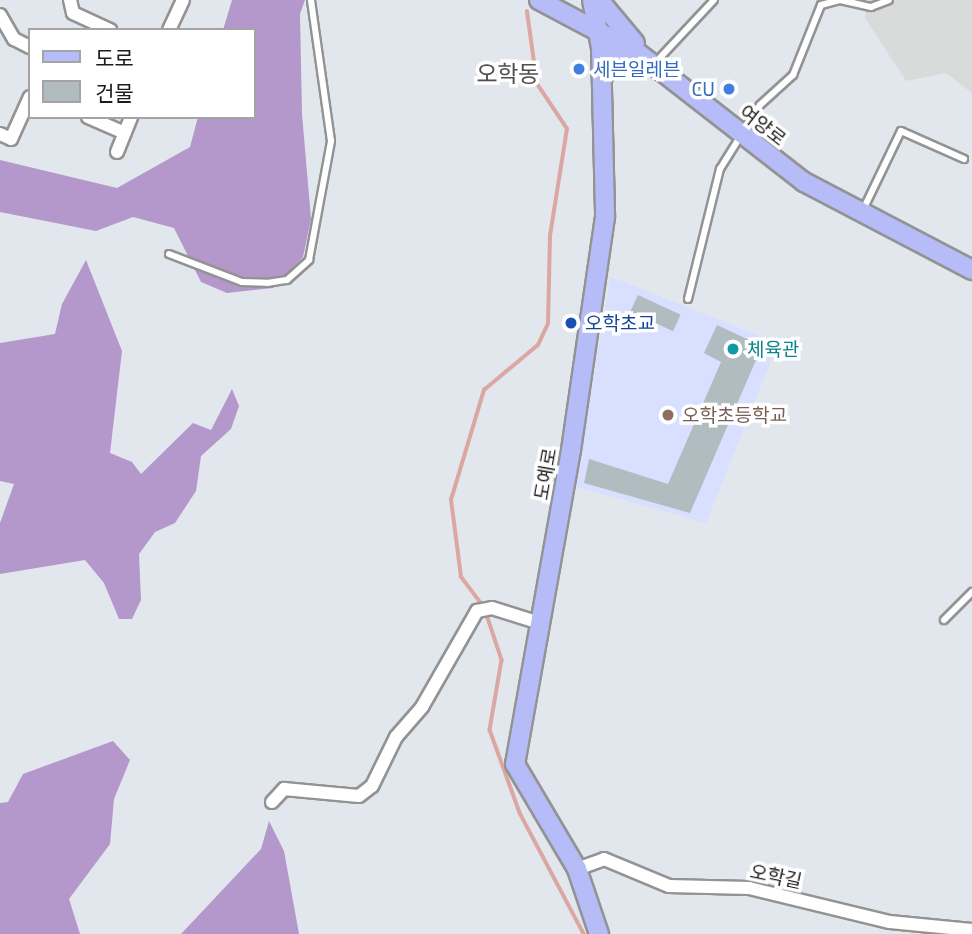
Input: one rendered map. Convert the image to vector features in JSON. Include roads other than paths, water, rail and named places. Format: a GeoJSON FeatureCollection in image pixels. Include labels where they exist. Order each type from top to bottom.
{"type":"FeatureCollection","features":[{"type":"Feature","properties":{"kind":"street"},"geometry":{"type":"LineString","coordinates":[[70,0],[73,13],[106,28]]}},
{"type":"Feature","properties":{"kind":"street"},"geometry":{"type":"LineString","coordinates":[[170,28],[183,0]]}},
{"type":"Feature","properties":{"kind":"street","name":"여양로"},"geometry":{"type":"LineString","coordinates":[[539,0],[599,30],[654,64],[738,133],[804,182],[972,270]]}},
{"type":"Feature","properties":{"kind":"street","name":"도예로"},"geometry":{"type":"LineString","coordinates":[[592,0],[599,30],[605,217],[515,764],[577,869],[599,934]]}},
{"type":"Feature","properties":{"kind":"street"},"geometry":{"type":"LineString","coordinates":[[599,0],[654,64]]}},
{"type":"Feature","properties":{"kind":"street"},"geometry":{"type":"LineString","coordinates":[[0,15],[14,39],[28,46]]}},
{"type":"Feature","properties":{"kind":"street"},"geometry":{"type":"LineString","coordinates":[[601,82],[615,56],[633,55],[654,64]]}},
{"type":"Feature","properties":{"kind":"street"},"geometry":{"type":"LineString","coordinates":[[0,134],[11,139],[28,101]]}},
{"type":"Feature","properties":{"kind":"street"},"geometry":{"type":"LineString","coordinates":[[93,119],[125,133]]}},
{"type":"Feature","properties":{"kind":"street"},"geometry":{"type":"LineString","coordinates":[[117,152],[130,119]]}},
{"type":"Feature","properties":{"kind":"street"},"geometry":{"type":"LineString","coordinates":[[272,802],[284,789],[359,796],[372,786],[396,737],[422,707],[477,611],[492,608],[540,623]]}},
{"type":"Feature","properties":{"kind":"street","name":"오학길"},"geometry":{"type":"LineString","coordinates":[[577,869],[604,859],[669,886],[749,888],[890,922],[972,930]]}},
{"type":"Feature","properties":{"kind":"lane"},"geometry":{"type":"LineString","coordinates":[[169,254],[242,282],[288,280],[309,260],[331,141],[311,0]]}},
{"type":"Feature","properties":{"kind":"lane"},"geometry":{"type":"LineString","coordinates":[[654,64],[714,0]]}},
{"type":"Feature","properties":{"kind":"lane"},"geometry":{"type":"LineString","coordinates":[[688,299],[720,169],[738,133],[793,75],[821,5],[840,0],[871,6],[889,0]]}},
{"type":"Feature","properties":{"kind":"lane"},"geometry":{"type":"LineString","coordinates":[[861,214],[901,131],[964,159]]}},
{"type":"Feature","properties":{"kind":"lane"},"geometry":{"type":"LineString","coordinates":[[944,620],[972,592]]}},
{"type":"Feature","properties":{"kind":"waterway"},"geometry":{"type":"LineString","coordinates":[[482,605],[461,577],[451,500],[484,390],[538,345],[548,324],[550,236],[567,129],[537,84],[527,12]]}},
{"type":"Feature","properties":{"kind":"waterway"},"geometry":{"type":"LineString","coordinates":[[486,612],[502,660],[490,730],[520,813],[584,934]]}},
{"type":"Feature","properties":{"kind":"place","name":"세븐일레븐"},"geometry":{"type":"Point","coordinates":[579,69]}},
{"type":"Feature","properties":{"kind":"place","name":"CU"},"geometry":{"type":"Point","coordinates":[729,89]}},
{"type":"Feature","properties":{"kind":"place","name":"오학초교"},"geometry":{"type":"Point","coordinates":[571,323]}},
{"type":"Feature","properties":{"kind":"place","name":"체육관"},"geometry":{"type":"Point","coordinates":[733,349]}},
{"type":"Feature","properties":{"kind":"place","name":"오학초등학교"},"geometry":{"type":"Point","coordinates":[668,415]}},
{"type":"Feature","properties":{"kind":"district","name":"오학동"},"geometry":{"type":"Point","coordinates":[508,73]}}]}
